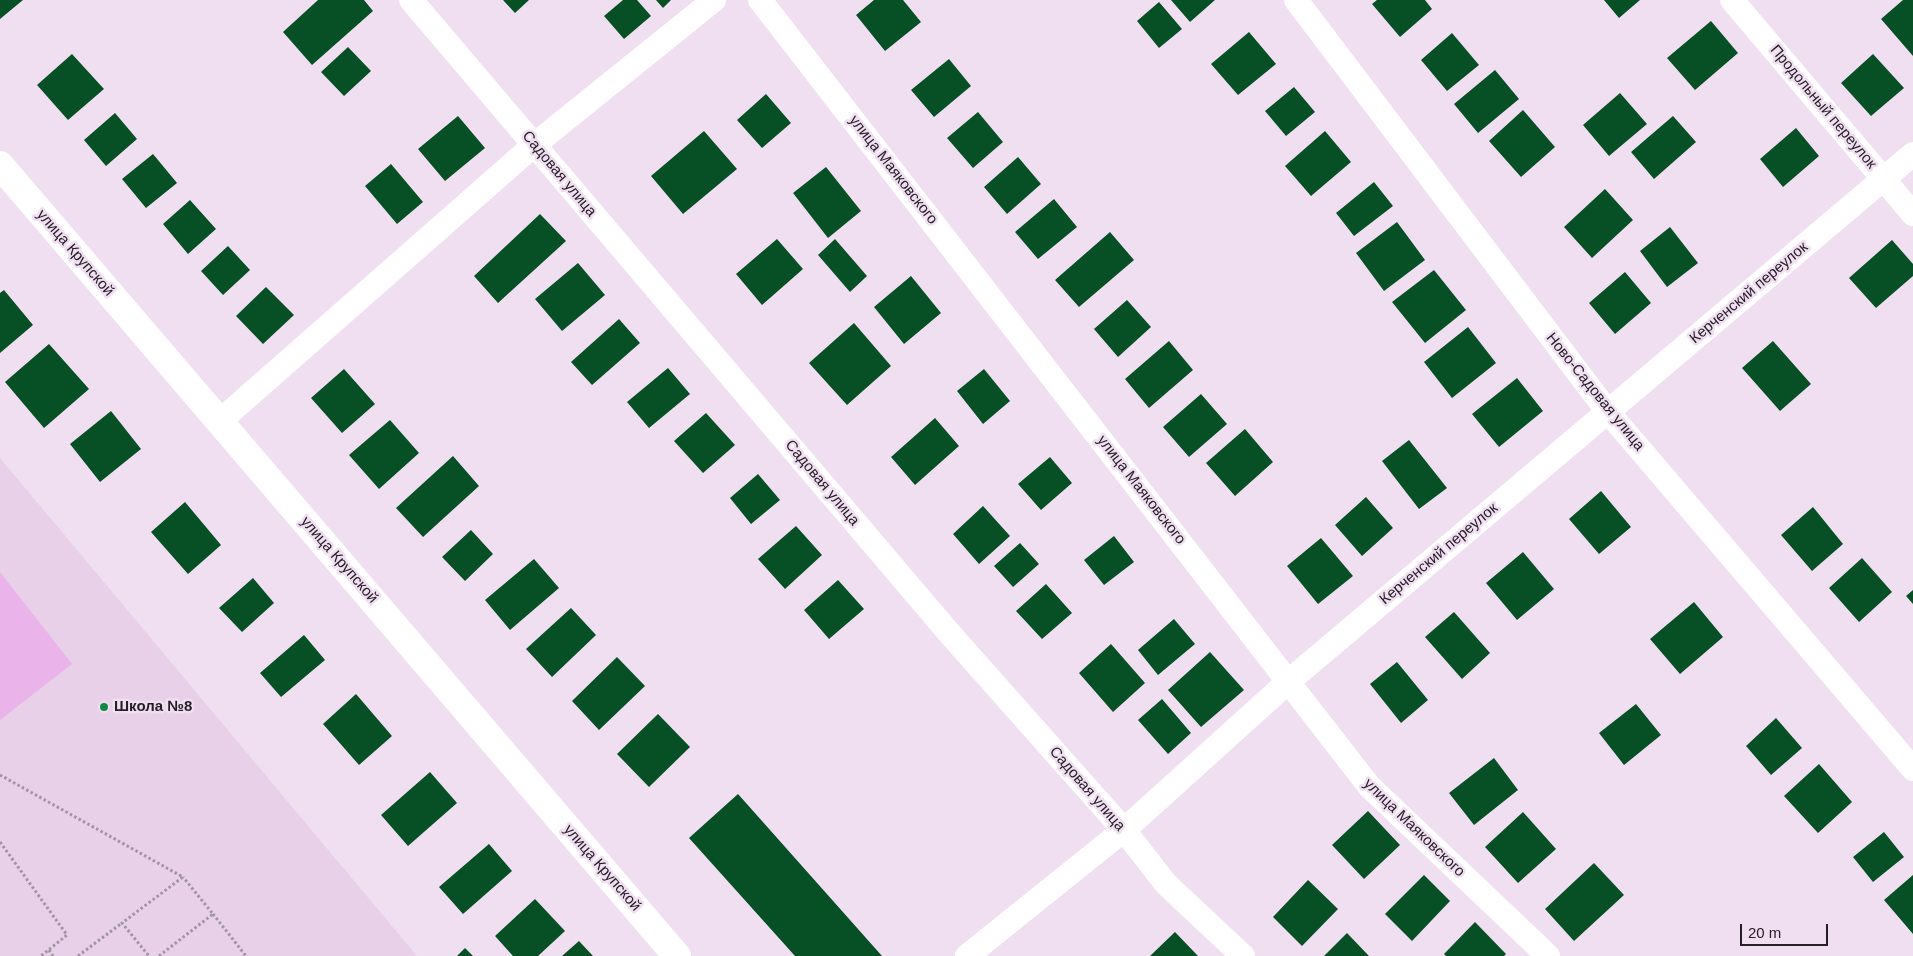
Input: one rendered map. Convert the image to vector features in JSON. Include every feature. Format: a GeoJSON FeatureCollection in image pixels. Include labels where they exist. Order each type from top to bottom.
{"type":"FeatureCollection","features":[{"type":"Feature","properties":{"kind":"main road","name":"улица Крупской"},"geometry":{"type":"LineString","coordinates":[[0,165],[677,956]]}},
{"type":"Feature","properties":{"kind":"street","name":"Садовая улица"},"geometry":{"type":"LineString","coordinates":[[410,0],[950,634],[1124,830],[1166,884],[1243,956]]}},
{"type":"Feature","properties":{"kind":"street"},"geometry":{"type":"LineString","coordinates":[[220,421],[534,145],[714,0]]}},
{"type":"Feature","properties":{"kind":"street","name":"улица Маяковского"},"geometry":{"type":"LineString","coordinates":[[760,0],[1369,786],[1548,956]]}},
{"type":"Feature","properties":{"kind":"street","name":"Ново-Садовая улица"},"geometry":{"type":"LineString","coordinates":[[1296,0],[1608,412],[1913,769]]}},
{"type":"Feature","properties":{"kind":"street","name":"Продольный переулок"},"geometry":{"type":"LineString","coordinates":[[1732,0],[1913,214]]}},
{"type":"Feature","properties":{"kind":"street","name":"Керченский переулок"},"geometry":{"type":"LineString","coordinates":[[967,956],[1124,830],[1289,681],[1913,154]]}},
{"type":"Feature","properties":{"kind":"path"},"geometry":{"type":"LineString","coordinates":[[0,775],[183,877],[245,955]]}},
{"type":"Feature","properties":{"kind":"path"},"geometry":{"type":"LineString","coordinates":[[0,842],[67,936],[41,956]]}},
{"type":"Feature","properties":{"kind":"path"},"geometry":{"type":"LineString","coordinates":[[78,956],[183,877]]}},
{"type":"Feature","properties":{"kind":"path"},"geometry":{"type":"LineString","coordinates":[[159,956],[213,914]]}},
{"type":"Feature","properties":{"kind":"path"},"geometry":{"type":"LineString","coordinates":[[122,922],[149,956]]}},
{"type":"Feature","properties":{"kind":"path"},"geometry":{"type":"LineString","coordinates":[[49,950],[53,956]]}},
{"type":"Feature","properties":{"kind":"shaded area","name":"Школа №8"},"geometry":{"type":"Polygon","coordinates":[[[0,458],[417,956],[0,956],[0,458]]]}},
{"type":"Feature","properties":{"kind":"shaded area"},"geometry":{"type":"Polygon","coordinates":[[[0,572],[72,664],[0,720],[0,572]]]}},
{"type":"Feature","properties":{"kind":"building"},"geometry":{"type":"Polygon","coordinates":[[[0,0],[23,0],[0,19],[0,0]]]}},
{"type":"Feature","properties":{"kind":"building"},"geometry":{"type":"Polygon","coordinates":[[[318,0],[364,0],[373,11],[312,65],[283,32],[318,0]]]}},
{"type":"Feature","properties":{"kind":"building"},"geometry":{"type":"Polygon","coordinates":[[[503,0],[529,0],[515,13],[503,0]]]}},
{"type":"Feature","properties":{"kind":"building"},"geometry":{"type":"Polygon","coordinates":[[[623,0],[637,0],[651,16],[624,39],[604,16],[623,0]]]}},
{"type":"Feature","properties":{"kind":"building"},"geometry":{"type":"Polygon","coordinates":[[[656,0],[671,0],[663,8],[656,0]]]}},
{"type":"Feature","properties":{"kind":"building"},"geometry":{"type":"Polygon","coordinates":[[[874,0],[903,0],[921,22],[885,51],[856,15],[874,0]]]}},
{"type":"Feature","properties":{"kind":"building"},"geometry":{"type":"Polygon","coordinates":[[[1171,0],[1215,0],[1190,22],[1171,0]]]}},
{"type":"Feature","properties":{"kind":"building"},"geometry":{"type":"Polygon","coordinates":[[[1377,0],[1425,0],[1432,9],[1400,37],[1372,4],[1377,0]]]}},
{"type":"Feature","properties":{"kind":"building"},"geometry":{"type":"Polygon","coordinates":[[[1604,0],[1640,0],[1619,18],[1604,0]]]}},
{"type":"Feature","properties":{"kind":"building"},"geometry":{"type":"Polygon","coordinates":[[[1903,0],[1913,0],[1913,56],[1881,19],[1903,0]]]}},
{"type":"Feature","properties":{"kind":"building"},"geometry":{"type":"Polygon","coordinates":[[[1159,2],[1182,29],[1159,48],[1137,21],[1159,2]]]}},
{"type":"Feature","properties":{"kind":"building"},"geometry":{"type":"Polygon","coordinates":[[[1711,21],[1738,53],[1695,90],[1667,58],[1711,21]]]}},
{"type":"Feature","properties":{"kind":"building"},"geometry":{"type":"Polygon","coordinates":[[[1249,32],[1276,64],[1238,95],[1211,64],[1249,32]]]}},
{"type":"Feature","properties":{"kind":"building"},"geometry":{"type":"Polygon","coordinates":[[[1452,33],[1479,65],[1447,91],[1421,60],[1452,33]]]}},
{"type":"Feature","properties":{"kind":"building"},"geometry":{"type":"Polygon","coordinates":[[[348,47],[371,71],[344,96],[321,72],[348,47]]]}},
{"type":"Feature","properties":{"kind":"building"},"geometry":{"type":"Polygon","coordinates":[[[72,54],[104,89],[68,120],[37,85],[72,54]]]}},
{"type":"Feature","properties":{"kind":"building"},"geometry":{"type":"Polygon","coordinates":[[[1873,54],[1904,88],[1871,116],[1841,83],[1873,54]]]}},
{"type":"Feature","properties":{"kind":"building"},"geometry":{"type":"Polygon","coordinates":[[[949,59],[971,86],[934,117],[911,90],[949,59]]]}},
{"type":"Feature","properties":{"kind":"building"},"geometry":{"type":"Polygon","coordinates":[[[1495,70],[1519,99],[1478,133],[1454,104],[1495,70]]]}},
{"type":"Feature","properties":{"kind":"building"},"geometry":{"type":"Polygon","coordinates":[[[1294,87],[1315,112],[1286,136],[1265,111],[1294,87]]]}},
{"type":"Feature","properties":{"kind":"building"},"geometry":{"type":"Polygon","coordinates":[[[1620,93],[1647,124],[1609,156],[1583,125],[1620,93]]]}},
{"type":"Feature","properties":{"kind":"building"},"geometry":{"type":"Polygon","coordinates":[[[766,94],[791,123],[762,148],[737,120],[766,94]]]}},
{"type":"Feature","properties":{"kind":"building"},"geometry":{"type":"Polygon","coordinates":[[[1523,110],[1555,147],[1521,177],[1489,141],[1523,110]]]}},
{"type":"Feature","properties":{"kind":"building"},"geometry":{"type":"Polygon","coordinates":[[[978,112],[1003,142],[973,168],[947,138],[978,112]]]}},
{"type":"Feature","properties":{"kind":"building"},"geometry":{"type":"Polygon","coordinates":[[[115,113],[137,139],[106,166],[84,140],[115,113]]]}},
{"type":"Feature","properties":{"kind":"building"},"geometry":{"type":"Polygon","coordinates":[[[458,116],[485,148],[445,181],[418,149],[458,116]]]}},
{"type":"Feature","properties":{"kind":"building"},"geometry":{"type":"Polygon","coordinates":[[[1673,116],[1696,142],[1654,179],[1631,152],[1673,116]]]}},
{"type":"Feature","properties":{"kind":"building"},"geometry":{"type":"Polygon","coordinates":[[[1796,128],[1819,156],[1783,187],[1760,159],[1796,128]]]}},
{"type":"Feature","properties":{"kind":"building"},"geometry":{"type":"Polygon","coordinates":[[[704,131],[737,169],[683,214],[651,176],[704,131]]]}},
{"type":"Feature","properties":{"kind":"building"},"geometry":{"type":"Polygon","coordinates":[[[1325,131],[1351,162],[1311,196],[1285,166],[1325,131]]]}},
{"type":"Feature","properties":{"kind":"building"},"geometry":{"type":"Polygon","coordinates":[[[153,154],[177,183],[146,208],[122,179],[153,154]]]}},
{"type":"Feature","properties":{"kind":"building"},"geometry":{"type":"Polygon","coordinates":[[[1018,157],[1041,184],[1007,214],[984,187],[1018,157]]]}},
{"type":"Feature","properties":{"kind":"building"},"geometry":{"type":"Polygon","coordinates":[[[391,164],[423,202],[397,224],[365,186],[391,164]]]}},
{"type":"Feature","properties":{"kind":"building"},"geometry":{"type":"Polygon","coordinates":[[[826,167],[861,211],[828,238],[793,193],[826,167]]]}},
{"type":"Feature","properties":{"kind":"building"},"geometry":{"type":"Polygon","coordinates":[[[1374,182],[1393,206],[1354,236],[1336,213],[1374,182]]]}},
{"type":"Feature","properties":{"kind":"building"},"geometry":{"type":"Polygon","coordinates":[[[1605,189],[1633,220],[1592,258],[1564,227],[1605,189]]]}},
{"type":"Feature","properties":{"kind":"building"},"geometry":{"type":"Polygon","coordinates":[[[1054,199],[1077,227],[1038,259],[1015,232],[1054,199]]]}},
{"type":"Feature","properties":{"kind":"building"},"geometry":{"type":"Polygon","coordinates":[[[190,200],[216,229],[188,254],[163,224],[190,200]]]}},
{"type":"Feature","properties":{"kind":"building"},"geometry":{"type":"Polygon","coordinates":[[[540,214],[566,241],[498,303],[474,276],[540,214]]]}},
{"type":"Feature","properties":{"kind":"building"},"geometry":{"type":"Polygon","coordinates":[[[1397,222],[1425,260],[1384,291],[1356,253],[1397,222]]]}},
{"type":"Feature","properties":{"kind":"building"},"geometry":{"type":"Polygon","coordinates":[[[1670,227],[1698,263],[1667,287],[1640,251],[1670,227]]]}},
{"type":"Feature","properties":{"kind":"building"},"geometry":{"type":"Polygon","coordinates":[[[1110,232],[1134,260],[1079,307],[1055,280],[1110,232]]]}},
{"type":"Feature","properties":{"kind":"building"},"geometry":{"type":"Polygon","coordinates":[[[777,239],[803,269],[762,305],[736,274],[777,239]]]}},
{"type":"Feature","properties":{"kind":"building"},"geometry":{"type":"Polygon","coordinates":[[[835,239],[867,276],[850,292],[818,255],[835,239]]]}},
{"type":"Feature","properties":{"kind":"building"},"geometry":{"type":"Polygon","coordinates":[[[1892,240],[1913,264],[1913,276],[1876,308],[1849,278],[1892,240]]]}},
{"type":"Feature","properties":{"kind":"building"},"geometry":{"type":"Polygon","coordinates":[[[228,246],[250,270],[223,295],[201,271],[228,246]]]}},
{"type":"Feature","properties":{"kind":"building"},"geometry":{"type":"Polygon","coordinates":[[[578,263],[605,295],[562,331],[535,299],[578,263]]]}},
{"type":"Feature","properties":{"kind":"building"},"geometry":{"type":"Polygon","coordinates":[[[1434,270],[1466,310],[1425,343],[1392,302],[1434,270]]]}},
{"type":"Feature","properties":{"kind":"building"},"geometry":{"type":"Polygon","coordinates":[[[1625,272],[1651,303],[1615,334],[1589,303],[1625,272]]]}},
{"type":"Feature","properties":{"kind":"building"},"geometry":{"type":"Polygon","coordinates":[[[911,276],[941,313],[904,344],[874,307],[911,276]]]}},
{"type":"Feature","properties":{"kind":"building"},"geometry":{"type":"Polygon","coordinates":[[[266,287],[294,315],[263,344],[236,316],[266,287]]]}},
{"type":"Feature","properties":{"kind":"building"},"geometry":{"type":"Polygon","coordinates":[[[4,290],[33,325],[0,353],[0,293],[4,290]]]}},
{"type":"Feature","properties":{"kind":"building"},"geometry":{"type":"Polygon","coordinates":[[[1127,300],[1151,327],[1118,357],[1094,329],[1127,300]]]}},
{"type":"Feature","properties":{"kind":"building"},"geometry":{"type":"Polygon","coordinates":[[[619,319],[640,343],[592,385],[571,362],[619,319]]]}},
{"type":"Feature","properties":{"kind":"building"},"geometry":{"type":"Polygon","coordinates":[[[854,323],[891,366],[847,405],[809,363],[854,323]]]}},
{"type":"Feature","properties":{"kind":"building"},"geometry":{"type":"Polygon","coordinates":[[[1468,327],[1496,363],[1452,398],[1424,362],[1468,327]]]}},
{"type":"Feature","properties":{"kind":"building"},"geometry":{"type":"Polygon","coordinates":[[[1169,341],[1193,370],[1149,408],[1125,379],[1169,341]]]}},
{"type":"Feature","properties":{"kind":"building"},"geometry":{"type":"Polygon","coordinates":[[[1773,341],[1811,384],[1780,411],[1742,368],[1773,341]]]}},
{"type":"Feature","properties":{"kind":"building"},"geometry":{"type":"Polygon","coordinates":[[[49,344],[89,389],[44,428],[5,382],[49,344]]]}},
{"type":"Feature","properties":{"kind":"building"},"geometry":{"type":"Polygon","coordinates":[[[668,368],[690,394],[649,428],[627,402],[668,368]]]}},
{"type":"Feature","properties":{"kind":"building"},"geometry":{"type":"Polygon","coordinates":[[[344,369],[375,404],[342,433],[311,398],[344,369]]]}},
{"type":"Feature","properties":{"kind":"building"},"geometry":{"type":"Polygon","coordinates":[[[984,369],[1010,401],[983,424],[957,391],[984,369]]]}},
{"type":"Feature","properties":{"kind":"building"},"geometry":{"type":"Polygon","coordinates":[[[1517,378],[1543,411],[1499,447],[1472,414],[1517,378]]]}},
{"type":"Feature","properties":{"kind":"building"},"geometry":{"type":"Polygon","coordinates":[[[1201,394],[1227,424],[1189,457],[1163,427],[1201,394]]]}},
{"type":"Feature","properties":{"kind":"building"},"geometry":{"type":"Polygon","coordinates":[[[111,411],[141,449],[100,482],[70,444],[111,411]]]}},
{"type":"Feature","properties":{"kind":"building"},"geometry":{"type":"Polygon","coordinates":[[[706,413],[735,445],[703,473],[674,441],[706,413]]]}},
{"type":"Feature","properties":{"kind":"building"},"geometry":{"type":"Polygon","coordinates":[[[935,418],[959,446],[915,485],[891,457],[935,418]]]}},
{"type":"Feature","properties":{"kind":"building"},"geometry":{"type":"Polygon","coordinates":[[[390,420],[419,453],[379,489],[349,455],[390,420]]]}},
{"type":"Feature","properties":{"kind":"building"},"geometry":{"type":"Polygon","coordinates":[[[1245,429],[1273,462],[1235,496],[1206,463],[1245,429]]]}},
{"type":"Feature","properties":{"kind":"building"},"geometry":{"type":"Polygon","coordinates":[[[1409,440],[1447,488],[1419,509],[1382,461],[1409,440]]]}},
{"type":"Feature","properties":{"kind":"building"},"geometry":{"type":"Polygon","coordinates":[[[453,456],[479,486],[423,537],[396,508],[453,456]]]}},
{"type":"Feature","properties":{"kind":"building"},"geometry":{"type":"Polygon","coordinates":[[[1050,457],[1072,483],[1041,510],[1018,484],[1050,457]]]}},
{"type":"Feature","properties":{"kind":"building"},"geometry":{"type":"Polygon","coordinates":[[[758,474],[780,500],[751,524],[730,498],[758,474]]]}},
{"type":"Feature","properties":{"kind":"building"},"geometry":{"type":"Polygon","coordinates":[[[1601,491],[1631,527],[1599,554],[1569,519],[1601,491]]]}},
{"type":"Feature","properties":{"kind":"building"},"geometry":{"type":"Polygon","coordinates":[[[1366,497],[1393,528],[1362,556],[1335,525],[1366,497]]]}},
{"type":"Feature","properties":{"kind":"building"},"geometry":{"type":"Polygon","coordinates":[[[185,502],[221,545],[188,574],[151,532],[185,502]]]}},
{"type":"Feature","properties":{"kind":"building"},"geometry":{"type":"Polygon","coordinates":[[[983,506],[1010,536],[979,564],[953,534],[983,506]]]}},
{"type":"Feature","properties":{"kind":"building"},"geometry":{"type":"Polygon","coordinates":[[[1813,507],[1843,544],[1812,571],[1781,535],[1813,507]]]}},
{"type":"Feature","properties":{"kind":"building"},"geometry":{"type":"Polygon","coordinates":[[[796,526],[822,555],[785,589],[758,559],[796,526]]]}},
{"type":"Feature","properties":{"kind":"building"},"geometry":{"type":"Polygon","coordinates":[[[471,530],[493,554],[465,581],[442,557],[471,530]]]}},
{"type":"Feature","properties":{"kind":"building"},"geometry":{"type":"Polygon","coordinates":[[[1114,536],[1134,562],[1104,585],[1084,560],[1114,536]]]}},
{"type":"Feature","properties":{"kind":"building"},"geometry":{"type":"Polygon","coordinates":[[[1321,538],[1353,576],[1318,604],[1287,566],[1321,538]]]}},
{"type":"Feature","properties":{"kind":"building"},"geometry":{"type":"Polygon","coordinates":[[[1020,543],[1039,564],[1013,587],[994,566],[1020,543]]]}},
{"type":"Feature","properties":{"kind":"building"},"geometry":{"type":"Polygon","coordinates":[[[1523,552],[1554,589],[1517,620],[1486,583],[1523,552]]]}},
{"type":"Feature","properties":{"kind":"building"},"geometry":{"type":"Polygon","coordinates":[[[1862,558],[1892,592],[1859,622],[1829,588],[1862,558]]]}},
{"type":"Feature","properties":{"kind":"building"},"geometry":{"type":"Polygon","coordinates":[[[534,559],[559,588],[510,630],[485,600],[534,559]]]}},
{"type":"Feature","properties":{"kind":"building"},"geometry":{"type":"Polygon","coordinates":[[[253,578],[274,603],[242,632],[219,608],[253,578]]]}},
{"type":"Feature","properties":{"kind":"building"},"geometry":{"type":"Polygon","coordinates":[[[838,580],[864,609],[829,639],[804,610],[838,580]]]}},
{"type":"Feature","properties":{"kind":"building"},"geometry":{"type":"Polygon","coordinates":[[[1046,584],[1072,613],[1042,639],[1016,611],[1046,584]]]}},
{"type":"Feature","properties":{"kind":"building"},"geometry":{"type":"Polygon","coordinates":[[[1913,590],[1913,604],[1906,596],[1913,590]]]}},
{"type":"Feature","properties":{"kind":"building"},"geometry":{"type":"Polygon","coordinates":[[[1694,602],[1723,637],[1680,674],[1650,639],[1694,602]]]}},
{"type":"Feature","properties":{"kind":"building"},"geometry":{"type":"Polygon","coordinates":[[[571,608],[596,635],[552,677],[526,649],[571,608]]]}},
{"type":"Feature","properties":{"kind":"building"},"geometry":{"type":"Polygon","coordinates":[[[1454,612],[1490,653],[1462,679],[1425,637],[1454,612]]]}},
{"type":"Feature","properties":{"kind":"building"},"geometry":{"type":"Polygon","coordinates":[[[1174,619],[1195,644],[1158,675],[1138,650],[1174,619]]]}},
{"type":"Feature","properties":{"kind":"building"},"geometry":{"type":"Polygon","coordinates":[[[304,635],[325,660],[281,697],[260,673],[304,635]]]}},
{"type":"Feature","properties":{"kind":"building"},"geometry":{"type":"Polygon","coordinates":[[[1111,644],[1145,683],[1113,712],[1079,673],[1111,644]]]}},
{"type":"Feature","properties":{"kind":"building"},"geometry":{"type":"Polygon","coordinates":[[[1210,652],[1244,690],[1201,727],[1168,690],[1210,652]]]}},
{"type":"Feature","properties":{"kind":"building"},"geometry":{"type":"Polygon","coordinates":[[[617,657],[645,686],[599,730],[572,701],[617,657]]]}},
{"type":"Feature","properties":{"kind":"building"},"geometry":{"type":"Polygon","coordinates":[[[1397,662],[1428,700],[1401,723],[1370,684],[1397,662]]]}},
{"type":"Feature","properties":{"kind":"building"},"geometry":{"type":"Polygon","coordinates":[[[356,694],[392,736],[359,765],[323,724],[356,694]]]}},
{"type":"Feature","properties":{"kind":"building"},"geometry":{"type":"Polygon","coordinates":[[[1162,699],[1191,733],[1168,754],[1138,720],[1162,699]]]}},
{"type":"Feature","properties":{"kind":"building"},"geometry":{"type":"Polygon","coordinates":[[[1636,704],[1661,735],[1624,765],[1599,733],[1636,704]]]}},
{"type":"Feature","properties":{"kind":"building"},"geometry":{"type":"Polygon","coordinates":[[[658,714],[690,747],[649,787],[617,754],[658,714]]]}},
{"type":"Feature","properties":{"kind":"building"},"geometry":{"type":"Polygon","coordinates":[[[1776,718],[1802,748],[1771,775],[1746,746],[1776,718]]]}},
{"type":"Feature","properties":{"kind":"building"},"geometry":{"type":"Polygon","coordinates":[[[1494,758],[1518,790],[1474,825],[1449,793],[1494,758]]]}},
{"type":"Feature","properties":{"kind":"building"},"geometry":{"type":"Polygon","coordinates":[[[1819,764],[1852,802],[1818,833],[1784,796],[1819,764]]]}},
{"type":"Feature","properties":{"kind":"building"},"geometry":{"type":"Polygon","coordinates":[[[430,772],[457,803],[408,846],[381,815],[430,772]]]}},
{"type":"Feature","properties":{"kind":"building"},"geometry":{"type":"Polygon","coordinates":[[[738,794],[882,956],[795,956],[689,838],[738,794]]]}},
{"type":"Feature","properties":{"kind":"building"},"geometry":{"type":"Polygon","coordinates":[[[1368,811],[1400,845],[1364,879],[1332,845],[1368,811]]]}},
{"type":"Feature","properties":{"kind":"building"},"geometry":{"type":"Polygon","coordinates":[[[1523,812],[1556,849],[1518,883],[1485,847],[1523,812]]]}},
{"type":"Feature","properties":{"kind":"building"},"geometry":{"type":"Polygon","coordinates":[[[1884,832],[1904,857],[1873,882],[1853,857],[1884,832]]]}},
{"type":"Feature","properties":{"kind":"building"},"geometry":{"type":"Polygon","coordinates":[[[489,844],[512,871],[463,914],[439,887],[489,844]]]}},
{"type":"Feature","properties":{"kind":"building"},"geometry":{"type":"Polygon","coordinates":[[[1594,863],[1624,895],[1574,941],[1545,909],[1594,863]]]}},
{"type":"Feature","properties":{"kind":"building"},"geometry":{"type":"Polygon","coordinates":[[[1424,875],[1450,901],[1412,941],[1385,914],[1424,875]]]}},
{"type":"Feature","properties":{"kind":"building"},"geometry":{"type":"Polygon","coordinates":[[[1913,875],[1913,934],[1884,900],[1913,875]]]}},
{"type":"Feature","properties":{"kind":"building"},"geometry":{"type":"Polygon","coordinates":[[[1308,880],[1338,909],[1302,946],[1273,917],[1308,880]]]}},
{"type":"Feature","properties":{"kind":"building"},"geometry":{"type":"Polygon","coordinates":[[[535,899],[565,931],[538,956],[513,956],[495,936],[535,899]]]}},
{"type":"Feature","properties":{"kind":"building"},"geometry":{"type":"Polygon","coordinates":[[[1475,922],[1506,954],[1504,956],[1446,956],[1444,954],[1475,922]]]}},
{"type":"Feature","properties":{"kind":"building"},"geometry":{"type":"Polygon","coordinates":[[[1175,932],[1198,956],[1150,956],[1175,932]]]}},
{"type":"Feature","properties":{"kind":"building"},"geometry":{"type":"Polygon","coordinates":[[[1347,933],[1369,956],[1324,956],[1347,933]]]}},
{"type":"Feature","properties":{"kind":"building"},"geometry":{"type":"Polygon","coordinates":[[[579,941],[593,956],[562,956],[579,941]]]}},
{"type":"Feature","properties":{"kind":"building"},"geometry":{"type":"Polygon","coordinates":[[[465,948],[473,956],[457,956],[465,948]]]}},
{"type":"Feature","properties":{"kind":"place","name":"Школа №8"},"geometry":{"type":"Point","coordinates":[104,707]}}]}
